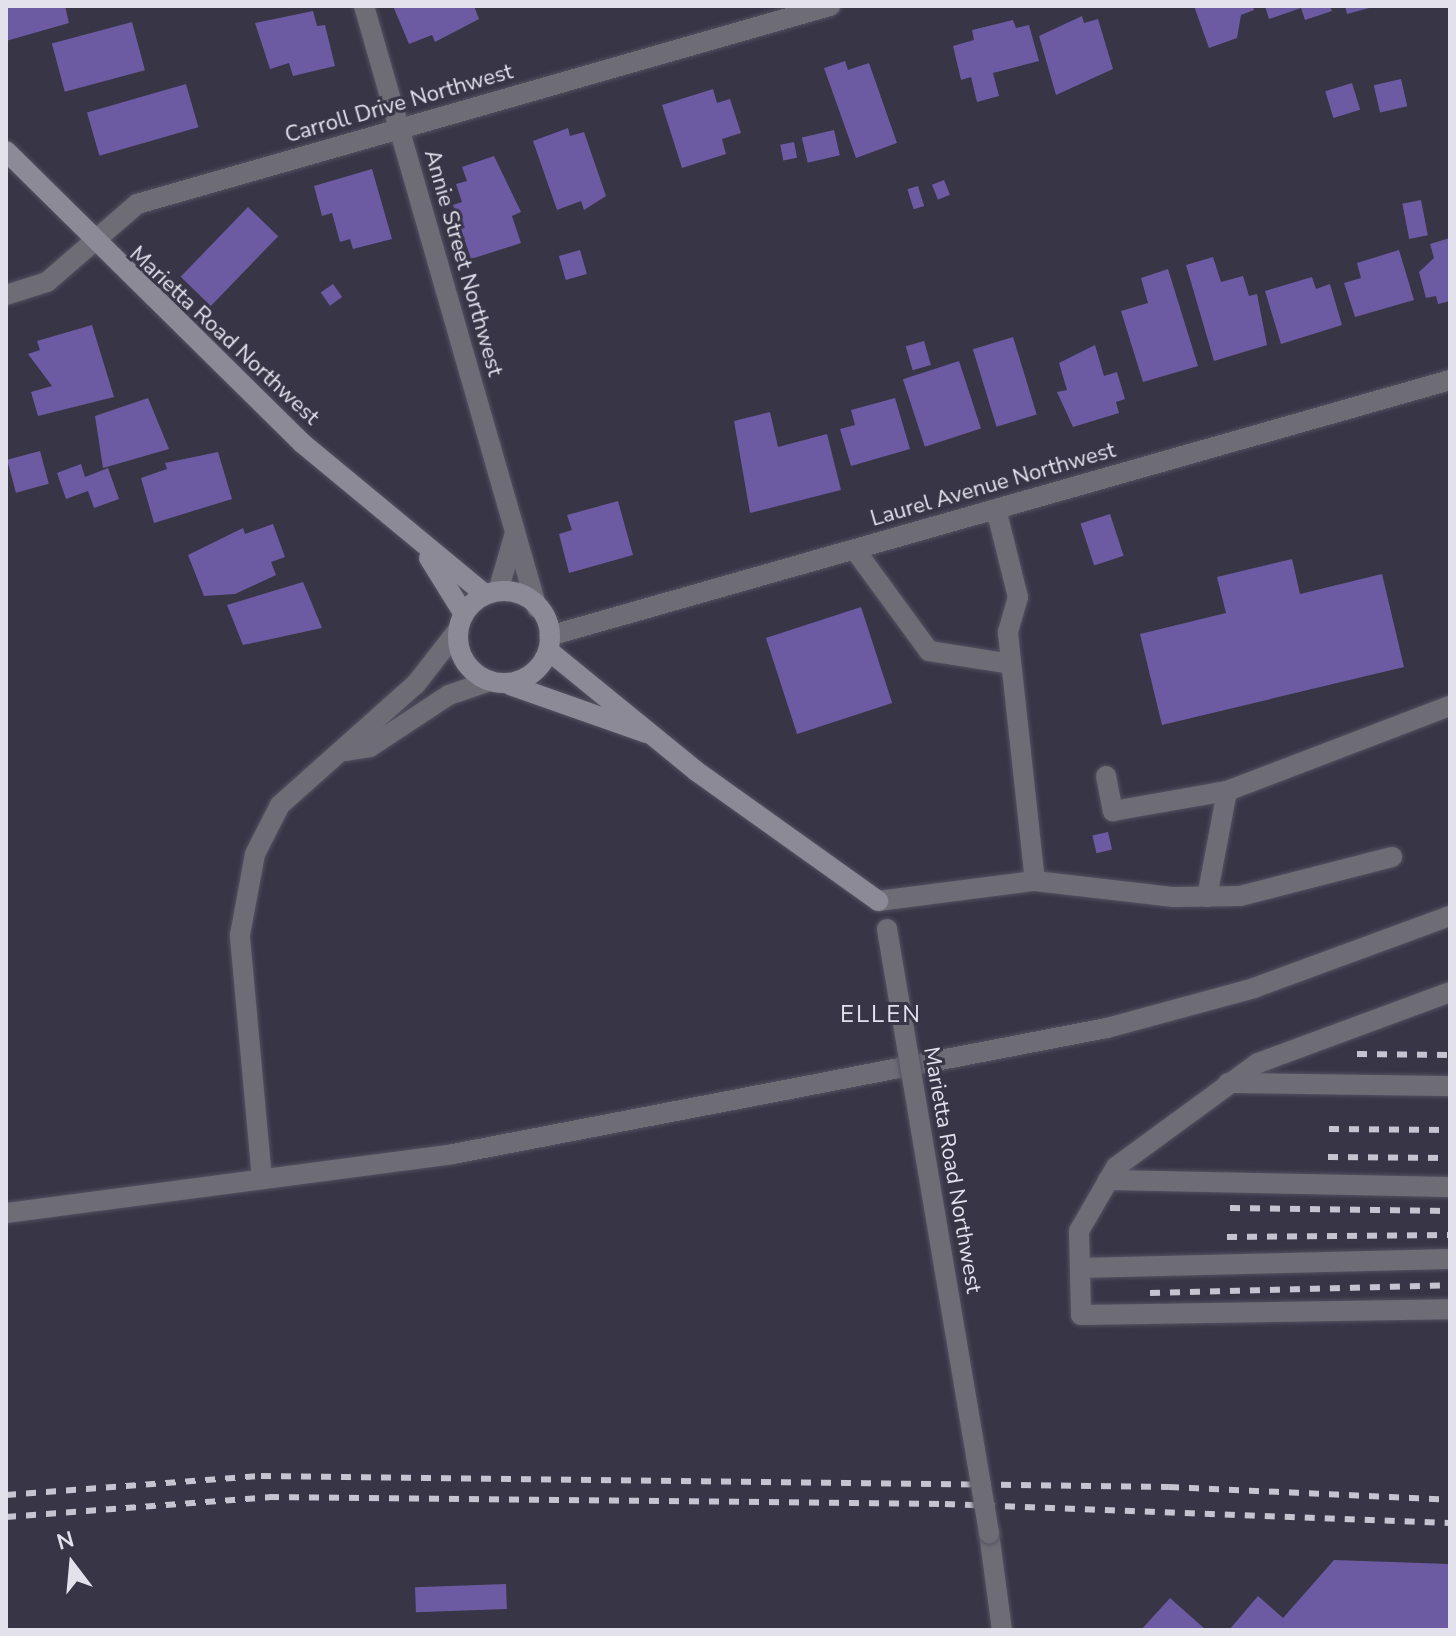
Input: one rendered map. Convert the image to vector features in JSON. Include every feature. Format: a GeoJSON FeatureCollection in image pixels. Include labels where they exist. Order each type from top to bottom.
{"type":"FeatureCollection","features":[{"type":"Feature","properties":{"kind":"main road","name":"Marietta Road Northwest"},"geometry":{"type":"LineString","coordinates":[[6,151],[93,245],[421,545],[491,591]]}},
{"type":"Feature","properties":{"kind":"main road","name":"Marietta Road Northwest"},"geometry":{"type":"LineString","coordinates":[[421,545],[460,620]]}},
{"type":"Feature","properties":{"kind":"main road"},"geometry":{"type":"LineString","coordinates":[[653,735],[500,683],[465,655],[460,620],[491,591],[537,608],[549,643],[653,735],[878,901]]}},
{"type":"Feature","properties":{"kind":"main road"},"geometry":{"type":"LineString","coordinates":[[500,683],[534,675],[549,643]]}},
{"type":"Feature","properties":{"kind":"street","name":"Annie Street Northwest"},"geometry":{"type":"LineString","coordinates":[[364,6],[537,608]]}},
{"type":"Feature","properties":{"kind":"street","name":"Carroll Drive Northwest"},"geometry":{"type":"LineString","coordinates":[[6,295],[47,282],[137,204],[830,6]]}},
{"type":"Feature","properties":{"kind":"street","name":"Laurel Avenue Northwest"},"geometry":{"type":"LineString","coordinates":[[549,643],[855,550],[1450,380]]}},
{"type":"Feature","properties":{"kind":"street"},"geometry":{"type":"LineString","coordinates":[[996,509],[1018,597],[1008,633],[1035,881]]}},
{"type":"Feature","properties":{"kind":"street"},"geometry":{"type":"LineString","coordinates":[[491,591],[515,533]]}},
{"type":"Feature","properties":{"kind":"street"},"geometry":{"type":"LineString","coordinates":[[855,550],[929,651],[1011,664]]}},
{"type":"Feature","properties":{"kind":"street"},"geometry":{"type":"LineString","coordinates":[[262,1179],[240,935],[255,854],[280,805],[345,751],[443,657],[460,620]]}},
{"type":"Feature","properties":{"kind":"street"},"geometry":{"type":"LineString","coordinates":[[345,751],[370,747],[449,695],[500,683]]}},
{"type":"Feature","properties":{"kind":"street"},"geometry":{"type":"LineString","coordinates":[[1106,776],[1113,811],[1227,791],[1450,706]]}},
{"type":"Feature","properties":{"kind":"street"},"geometry":{"type":"LineString","coordinates":[[1207,897],[1227,791]]}},
{"type":"Feature","properties":{"kind":"street"},"geometry":{"type":"LineString","coordinates":[[878,901],[1035,881],[1207,897],[1240,896],[1392,857]]}},
{"type":"Feature","properties":{"kind":"street","name":"Marietta Road Northwest"},"geometry":{"type":"LineString","coordinates":[[878,901],[887,929],[989,1533],[1002,1630]]}},
{"type":"Feature","properties":{"kind":"street"},"geometry":{"type":"LineString","coordinates":[[6,1213],[453,1154],[1107,1028],[1254,988],[1450,916]]}},
{"type":"Feature","properties":{"kind":"street"},"geometry":{"type":"LineString","coordinates":[[1450,992],[1367,1017],[1228,1083],[1108,1180],[1079,1231],[1081,1315],[1450,1309]]}},
{"type":"Feature","properties":{"kind":"street"},"geometry":{"type":"LineString","coordinates":[[1228,1083],[1450,1086]]}},
{"type":"Feature","properties":{"kind":"street"},"geometry":{"type":"LineString","coordinates":[[1108,1180],[1450,1187]]}},
{"type":"Feature","properties":{"kind":"street"},"geometry":{"type":"LineString","coordinates":[[1080,1268],[1450,1259]]}},
{"type":"Feature","properties":{"kind":"building"},"geometry":{"type":"Polygon","coordinates":[[[6,6],[65,6],[69,23],[6,41],[6,6]]]}},
{"type":"Feature","properties":{"kind":"building"},"geometry":{"type":"Polygon","coordinates":[[[393,6],[474,6],[479,19],[435,42],[432,35],[409,44],[393,6]]]}},
{"type":"Feature","properties":{"kind":"building"},"geometry":{"type":"Polygon","coordinates":[[[1194,6],[1253,6],[1254,10],[1241,15],[1237,38],[1209,48],[1194,6]]]}},
{"type":"Feature","properties":{"kind":"building"},"geometry":{"type":"Polygon","coordinates":[[[1265,6],[1330,6],[1332,11],[1305,20],[1301,8],[1269,19],[1265,6]]]}},
{"type":"Feature","properties":{"kind":"building"},"geometry":{"type":"Polygon","coordinates":[[[1345,6],[1373,6],[1373,7],[1347,14],[1345,6]]]}},
{"type":"Feature","properties":{"kind":"building"},"geometry":{"type":"Polygon","coordinates":[[[313,11],[317,26],[325,25],[335,66],[293,76],[289,63],[270,69],[255,23],[313,11]]]}},
{"type":"Feature","properties":{"kind":"building"},"geometry":{"type":"Polygon","coordinates":[[[1082,16],[1084,23],[1098,19],[1113,69],[1056,95],[1039,36],[1082,16]]]}},
{"type":"Feature","properties":{"kind":"building"},"geometry":{"type":"Polygon","coordinates":[[[1013,20],[1016,28],[1029,25],[1039,61],[993,73],[999,96],[977,102],[971,77],[961,80],[953,46],[974,40],[972,30],[1013,20]]]}},
{"type":"Feature","properties":{"kind":"building"},"geometry":{"type":"Polygon","coordinates":[[[132,22],[145,70],[65,92],[52,43],[132,22]]]}},
{"type":"Feature","properties":{"kind":"building"},"geometry":{"type":"Polygon","coordinates":[[[845,61],[848,70],[869,63],[897,143],[856,158],[824,68],[845,61]]]}},
{"type":"Feature","properties":{"kind":"building"},"geometry":{"type":"Polygon","coordinates":[[[1401,79],[1407,106],[1380,113],[1374,85],[1401,79]]]}},
{"type":"Feature","properties":{"kind":"building"},"geometry":{"type":"Polygon","coordinates":[[[1352,83],[1360,110],[1333,118],[1325,91],[1352,83]]]}},
{"type":"Feature","properties":{"kind":"building"},"geometry":{"type":"Polygon","coordinates":[[[186,84],[198,127],[99,156],[87,112],[186,84]]]}},
{"type":"Feature","properties":{"kind":"building"},"geometry":{"type":"Polygon","coordinates":[[[713,89],[717,103],[730,99],[741,133],[722,139],[726,154],[682,168],[662,105],[713,89]]]}},
{"type":"Feature","properties":{"kind":"building"},"geometry":{"type":"Polygon","coordinates":[[[568,128],[570,136],[584,132],[606,196],[584,210],[581,201],[557,210],[533,141],[568,128]]]}},
{"type":"Feature","properties":{"kind":"building"},"geometry":{"type":"Polygon","coordinates":[[[834,130],[840,155],[808,163],[802,137],[834,130]]]}},
{"type":"Feature","properties":{"kind":"building"},"geometry":{"type":"Polygon","coordinates":[[[794,142],[797,158],[783,160],[780,145],[794,142]]]}},
{"type":"Feature","properties":{"kind":"building"},"geometry":{"type":"Polygon","coordinates":[[[494,156],[521,212],[512,216],[521,243],[471,259],[453,205],[462,202],[456,184],[467,181],[462,167],[494,156]]]}},
{"type":"Feature","properties":{"kind":"building"},"geometry":{"type":"Polygon","coordinates":[[[372,169],[392,239],[353,249],[350,239],[340,242],[332,213],[322,216],[314,186],[372,169]]]}},
{"type":"Feature","properties":{"kind":"building"},"geometry":{"type":"Polygon","coordinates":[[[944,180],[950,195],[938,200],[932,185],[944,180]]]}},
{"type":"Feature","properties":{"kind":"building"},"geometry":{"type":"Polygon","coordinates":[[[918,186],[924,206],[914,209],[907,189],[918,186]]]}},
{"type":"Feature","properties":{"kind":"building"},"geometry":{"type":"Polygon","coordinates":[[[1421,200],[1428,235],[1409,239],[1402,204],[1421,200]]]}},
{"type":"Feature","properties":{"kind":"building"},"geometry":{"type":"Polygon","coordinates":[[[248,207],[278,236],[211,306],[181,277],[248,207]]]}},
{"type":"Feature","properties":{"kind":"building"},"geometry":{"type":"Polygon","coordinates":[[[1450,238],[1450,301],[1438,304],[1436,296],[1426,298],[1419,272],[1434,258],[1430,244],[1450,238]]]}},
{"type":"Feature","properties":{"kind":"building"},"geometry":{"type":"Polygon","coordinates":[[[580,250],[587,274],[566,280],[559,256],[580,250]]]}},
{"type":"Feature","properties":{"kind":"building"},"geometry":{"type":"Polygon","coordinates":[[[1399,250],[1414,300],[1355,317],[1344,283],[1361,278],[1357,263],[1399,250]]]}},
{"type":"Feature","properties":{"kind":"building"},"geometry":{"type":"Polygon","coordinates":[[[1213,257],[1221,282],[1243,276],[1249,296],[1257,294],[1267,345],[1214,361],[1186,265],[1213,257]]]}},
{"type":"Feature","properties":{"kind":"building"},"geometry":{"type":"Polygon","coordinates":[[[1168,269],[1198,366],[1143,382],[1121,311],[1148,303],[1141,278],[1168,269]]]}},
{"type":"Feature","properties":{"kind":"building"},"geometry":{"type":"Polygon","coordinates":[[[1312,277],[1316,289],[1330,284],[1342,325],[1281,344],[1265,291],[1312,277]]]}},
{"type":"Feature","properties":{"kind":"building"},"geometry":{"type":"Polygon","coordinates":[[[333,284],[342,297],[330,306],[321,293],[333,284]]]}},
{"type":"Feature","properties":{"kind":"building"},"geometry":{"type":"Polygon","coordinates":[[[92,325],[114,397],[38,416],[31,392],[52,386],[28,354],[40,350],[37,341],[92,325]]]}},
{"type":"Feature","properties":{"kind":"building"},"geometry":{"type":"Polygon","coordinates":[[[1013,337],[1037,414],[997,427],[973,349],[1013,337]]]}},
{"type":"Feature","properties":{"kind":"building"},"geometry":{"type":"Polygon","coordinates":[[[924,341],[931,365],[913,370],[906,346],[924,341]]]}},
{"type":"Feature","properties":{"kind":"building"},"geometry":{"type":"Polygon","coordinates":[[[1095,345],[1104,376],[1117,372],[1125,399],[1116,402],[1119,413],[1073,427],[1057,392],[1067,390],[1059,363],[1095,345]]]}},
{"type":"Feature","properties":{"kind":"building"},"geometry":{"type":"Polygon","coordinates":[[[959,361],[981,429],[925,447],[903,379],[959,361]]]}},
{"type":"Feature","properties":{"kind":"building"},"geometry":{"type":"Polygon","coordinates":[[[148,398],[169,449],[103,468],[95,416],[148,398]]]}},
{"type":"Feature","properties":{"kind":"building"},"geometry":{"type":"Polygon","coordinates":[[[895,398],[910,449],[851,466],[840,429],[855,425],[851,410],[895,398]]]}},
{"type":"Feature","properties":{"kind":"building"},"geometry":{"type":"Polygon","coordinates":[[[770,412],[778,447],[827,434],[841,490],[750,513],[734,421],[770,412]]]}},
{"type":"Feature","properties":{"kind":"building"},"geometry":{"type":"Polygon","coordinates":[[[40,451],[49,484],[16,493],[7,460],[40,451]]]}},
{"type":"Feature","properties":{"kind":"building"},"geometry":{"type":"Polygon","coordinates":[[[218,452],[232,499],[154,523],[141,478],[167,469],[165,463],[218,452]]]}},
{"type":"Feature","properties":{"kind":"building"},"geometry":{"type":"Polygon","coordinates":[[[81,464],[85,477],[108,468],[119,499],[94,508],[88,491],[66,499],[57,473],[81,464]]]}},
{"type":"Feature","properties":{"kind":"building"},"geometry":{"type":"Polygon","coordinates":[[[618,501],[633,555],[569,573],[559,534],[572,530],[567,515],[618,501]]]}},
{"type":"Feature","properties":{"kind":"building"},"geometry":{"type":"Polygon","coordinates":[[[1110,514],[1124,556],[1094,565],[1081,524],[1110,514]]]}},
{"type":"Feature","properties":{"kind":"building"},"geometry":{"type":"Polygon","coordinates":[[[273,524],[285,557],[271,562],[276,575],[235,594],[204,596],[188,555],[243,528],[245,534],[273,524]]]}},
{"type":"Feature","properties":{"kind":"building"},"geometry":{"type":"Polygon","coordinates":[[[1292,559],[1300,594],[1382,574],[1404,667],[1162,725],[1140,634],[1226,613],[1217,577],[1292,559]]]}},
{"type":"Feature","properties":{"kind":"building"},"geometry":{"type":"Polygon","coordinates":[[[303,582],[322,628],[243,645],[227,605],[303,582]]]}},
{"type":"Feature","properties":{"kind":"building"},"geometry":{"type":"Polygon","coordinates":[[[861,607],[892,703],[797,734],[766,638],[861,607]]]}},
{"type":"Feature","properties":{"kind":"building"},"geometry":{"type":"Polygon","coordinates":[[[1108,832],[1112,850],[1096,853],[1092,836],[1108,832]]]}},
{"type":"Feature","properties":{"kind":"building"},"geometry":{"type":"Polygon","coordinates":[[[1334,1560],[1450,1564],[1450,1630],[1229,1630],[1258,1596],[1283,1618],[1334,1560]]]}},
{"type":"Feature","properties":{"kind":"building"},"geometry":{"type":"Polygon","coordinates":[[[506,1584],[507,1609],[416,1612],[415,1587],[506,1584]]]}},
{"type":"Feature","properties":{"kind":"building"},"geometry":{"type":"Polygon","coordinates":[[[1170,1598],[1206,1630],[1141,1630],[1170,1598]]]}},
{"type":"Feature","properties":{"kind":"railway"},"geometry":{"type":"LineString","coordinates":[[1357,1054],[1450,1055]]}},
{"type":"Feature","properties":{"kind":"railway"},"geometry":{"type":"LineString","coordinates":[[1329,1129],[1450,1130]]}},
{"type":"Feature","properties":{"kind":"railway"},"geometry":{"type":"LineString","coordinates":[[1328,1157],[1450,1158]]}},
{"type":"Feature","properties":{"kind":"railway"},"geometry":{"type":"LineString","coordinates":[[1230,1208],[1450,1211]]}},
{"type":"Feature","properties":{"kind":"railway"},"geometry":{"type":"LineString","coordinates":[[1227,1237],[1450,1235]]}},
{"type":"Feature","properties":{"kind":"railway"},"geometry":{"type":"LineString","coordinates":[[1150,1293],[1450,1285]]}},
{"type":"Feature","properties":{"kind":"railway"},"geometry":{"type":"LineString","coordinates":[[6,1495],[261,1476],[1169,1487],[1450,1500]]}},
{"type":"Feature","properties":{"kind":"railway"},"geometry":{"type":"LineString","coordinates":[[6,1517],[269,1497],[945,1504],[1450,1523]]}},
{"type":"Feature","properties":{"kind":"district","name":"ELLEN"},"geometry":{"type":"Point","coordinates":[881,1015]}}]}
